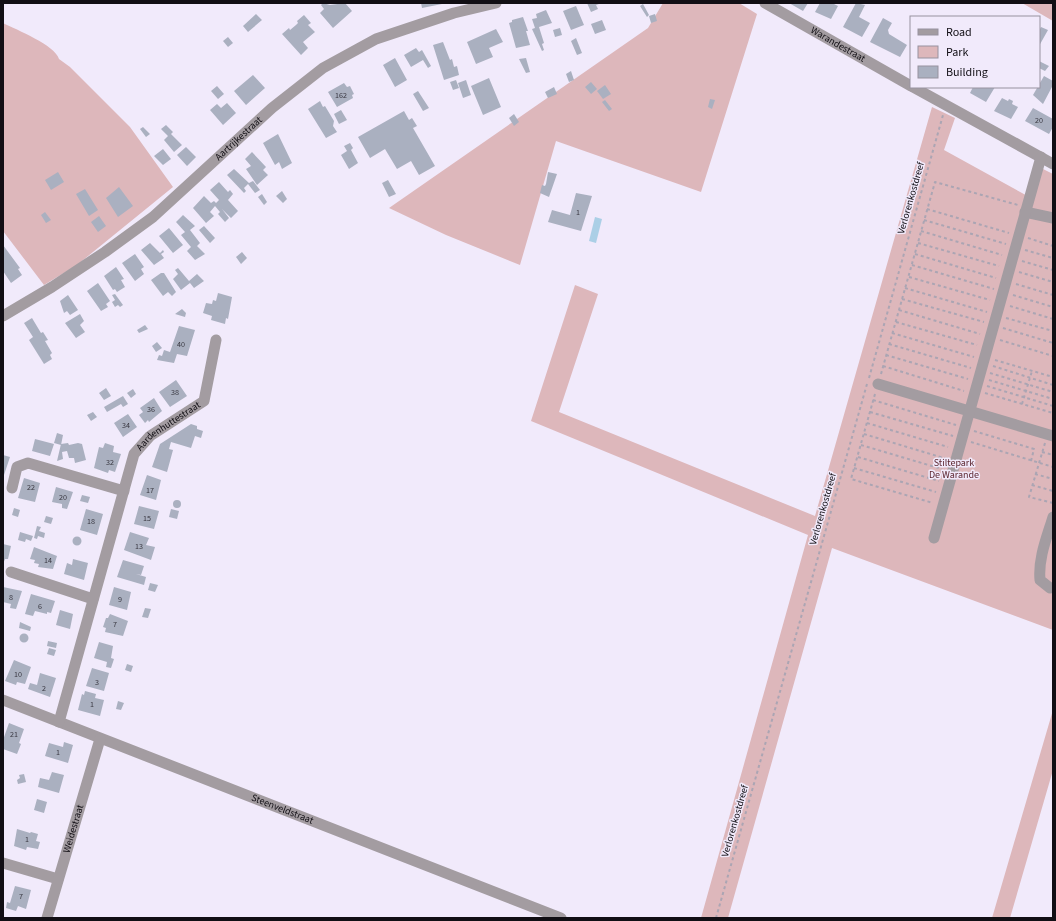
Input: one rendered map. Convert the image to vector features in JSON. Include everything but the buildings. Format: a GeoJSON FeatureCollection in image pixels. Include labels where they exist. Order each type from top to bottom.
{"type":"FeatureCollection","features":[{"type":"Feature","properties":{"kind":"street","name":"Aartrijkestraat"},"geometry":{"type":"LineString","coordinates":[[3,316],[66,278],[153,217],[272,108],[323,68],[376,38],[454,13],[496,3]]}},
{"type":"Feature","properties":{"kind":"street","name":"Warandestraat"},"geometry":{"type":"LineString","coordinates":[[765,3],[910,85]]}},
{"type":"Feature","properties":{"kind":"street","name":"Warandestraat"},"geometry":{"type":"LineString","coordinates":[[916,88],[1053,164]]}},
{"type":"Feature","properties":{"kind":"street"},"geometry":{"type":"LineString","coordinates":[[934,538],[969,412],[981,379],[987,348],[1041,157]]}},
{"type":"Feature","properties":{"kind":"street"},"geometry":{"type":"LineString","coordinates":[[1026,210],[1053,218]]}},
{"type":"Feature","properties":{"kind":"street","name":"Aardenhuttestraat"},"geometry":{"type":"LineString","coordinates":[[59,722],[134,454],[150,436],[204,401],[216,340]]}},
{"type":"Feature","properties":{"kind":"street"},"geometry":{"type":"LineString","coordinates":[[878,384],[1050,435]]}},
{"type":"Feature","properties":{"kind":"street"},"geometry":{"type":"LineString","coordinates":[[12,488],[17,467],[28,463],[124,491]]}},
{"type":"Feature","properties":{"kind":"street"},"geometry":{"type":"LineString","coordinates":[[1050,588],[1040,580],[1039,570],[1041,557],[1053,517]]}},
{"type":"Feature","properties":{"kind":"street"},"geometry":{"type":"LineString","coordinates":[[11,572],[93,599]]}},
{"type":"Feature","properties":{"kind":"street","name":"Steenveldstraat"},"geometry":{"type":"LineString","coordinates":[[3,700],[561,918]]}},
{"type":"Feature","properties":{"kind":"street","name":"Weidestraat"},"geometry":{"type":"LineString","coordinates":[[47,918],[100,739]]}},
{"type":"Feature","properties":{"kind":"street"},"geometry":{"type":"LineString","coordinates":[[3,863],[58,879]]}},
{"type":"Feature","properties":{"kind":"path","name":"Verlorenkostdreef"},"geometry":{"type":"LineString","coordinates":[[716,918],[946,105]]}},
{"type":"Feature","properties":{"kind":"path"},"geometry":{"type":"LineString","coordinates":[[944,501],[851,480],[873,400],[935,182],[1026,210]]}},
{"type":"Feature","properties":{"kind":"path"},"geometry":{"type":"LineString","coordinates":[[928,209],[1053,246]]}},
{"type":"Feature","properties":{"kind":"path"},"geometry":{"type":"LineString","coordinates":[[924,220],[1053,258]]}},
{"type":"Feature","properties":{"kind":"path"},"geometry":{"type":"LineString","coordinates":[[921,231],[1053,270]]}},
{"type":"Feature","properties":{"kind":"path"},"geometry":{"type":"LineString","coordinates":[[918,243],[1053,282]]}},
{"type":"Feature","properties":{"kind":"path"},"geometry":{"type":"LineString","coordinates":[[915,254],[1053,295]]}},
{"type":"Feature","properties":{"kind":"path"},"geometry":{"type":"LineString","coordinates":[[912,265],[1053,307]]}},
{"type":"Feature","properties":{"kind":"path"},"geometry":{"type":"LineString","coordinates":[[909,277],[1053,319]]}},
{"type":"Feature","properties":{"kind":"path"},"geometry":{"type":"LineString","coordinates":[[906,288],[995,320],[1053,343]]}},
{"type":"Feature","properties":{"kind":"path"},"geometry":{"type":"LineString","coordinates":[[902,299],[995,320],[1053,331]]}},
{"type":"Feature","properties":{"kind":"path"},"geometry":{"type":"LineString","coordinates":[[899,310],[1053,356]]}},
{"type":"Feature","properties":{"kind":"path"},"geometry":{"type":"LineString","coordinates":[[896,322],[987,348]]}},
{"type":"Feature","properties":{"kind":"path"},"geometry":{"type":"LineString","coordinates":[[892,333],[981,379],[984,392],[1053,413]]}},
{"type":"Feature","properties":{"kind":"path"},"geometry":{"type":"LineString","coordinates":[[889,344],[1024,397],[1053,406]]}},
{"type":"Feature","properties":{"kind":"path"},"geometry":{"type":"LineString","coordinates":[[886,355],[1053,399]]}},
{"type":"Feature","properties":{"kind":"path"},"geometry":{"type":"LineString","coordinates":[[1053,377],[994,360],[992,366],[1053,385]]}},
{"type":"Feature","properties":{"kind":"path"},"geometry":{"type":"LineString","coordinates":[[883,366],[1028,384],[1053,392]]}},
{"type":"Feature","properties":{"kind":"path"},"geometry":{"type":"LineString","coordinates":[[1022,404],[1032,371]]}},
{"type":"Feature","properties":{"kind":"path"},"geometry":{"type":"LineString","coordinates":[[873,400],[964,431],[1031,461],[1053,467]]}},
{"type":"Feature","properties":{"kind":"path"},"geometry":{"type":"LineString","coordinates":[[870,412],[964,431],[1034,449],[1031,461]]}},
{"type":"Feature","properties":{"kind":"path"},"geometry":{"type":"LineString","coordinates":[[867,423],[958,450]]}},
{"type":"Feature","properties":{"kind":"path"},"geometry":{"type":"LineString","coordinates":[[864,434],[955,461]]}},
{"type":"Feature","properties":{"kind":"path"},"geometry":{"type":"LineString","coordinates":[[1050,435],[1042,452],[1029,496],[1053,503]]}},
{"type":"Feature","properties":{"kind":"path"},"geometry":{"type":"LineString","coordinates":[[861,445],[952,472]]}},
{"type":"Feature","properties":{"kind":"path"},"geometry":{"type":"LineString","coordinates":[[1042,452],[1053,455]]}},
{"type":"Feature","properties":{"kind":"path"},"geometry":{"type":"LineString","coordinates":[[858,457],[949,484]]}},
{"type":"Feature","properties":{"kind":"path"},"geometry":{"type":"LineString","coordinates":[[854,468],[944,501]]}},
{"type":"Feature","properties":{"kind":"path"},"geometry":{"type":"LineString","coordinates":[[1035,474],[1053,479]]}},
{"type":"Feature","properties":{"kind":"path"},"geometry":{"type":"LineString","coordinates":[[1032,485],[1053,491]]}},
{"type":"Feature","properties":{"kind":"green space"},"geometry":{"type":"Polygon","coordinates":[[[663,3],[739,3],[757,14],[701,192],[556,141],[520,265],[446,235],[389,208],[648,28],[663,3]]]}},
{"type":"Feature","properties":{"kind":"green space"},"geometry":{"type":"Polygon","coordinates":[[[1022,3],[1053,3],[1053,21],[1022,3]]]}},
{"type":"Feature","properties":{"kind":"green space"},"geometry":{"type":"Polygon","coordinates":[[[3,23],[51,48],[59,59],[70,67],[130,127],[173,187],[77,265],[44,285],[3,231],[3,23]]]}},
{"type":"Feature","properties":{"kind":"green space","name":"Stiltepark De Warande"},"geometry":{"type":"Polygon","coordinates":[[[932,107],[955,118],[944,150],[1033,199],[1041,168],[1053,174],[1053,630],[832,548],[728,918],[701,918],[808,535],[531,421],[575,285],[598,294],[559,412],[815,516],[932,107]]]}},
{"type":"Feature","properties":{"kind":"green space"},"geometry":{"type":"Polygon","coordinates":[[[1053,710],[1053,770],[1010,918],[992,918],[1053,710]]]}},
{"type":"Feature","properties":{"kind":"water"},"geometry":{"type":"Polygon","coordinates":[[[595,217],[602,219],[596,243],[589,241],[595,217]]]}}]}
